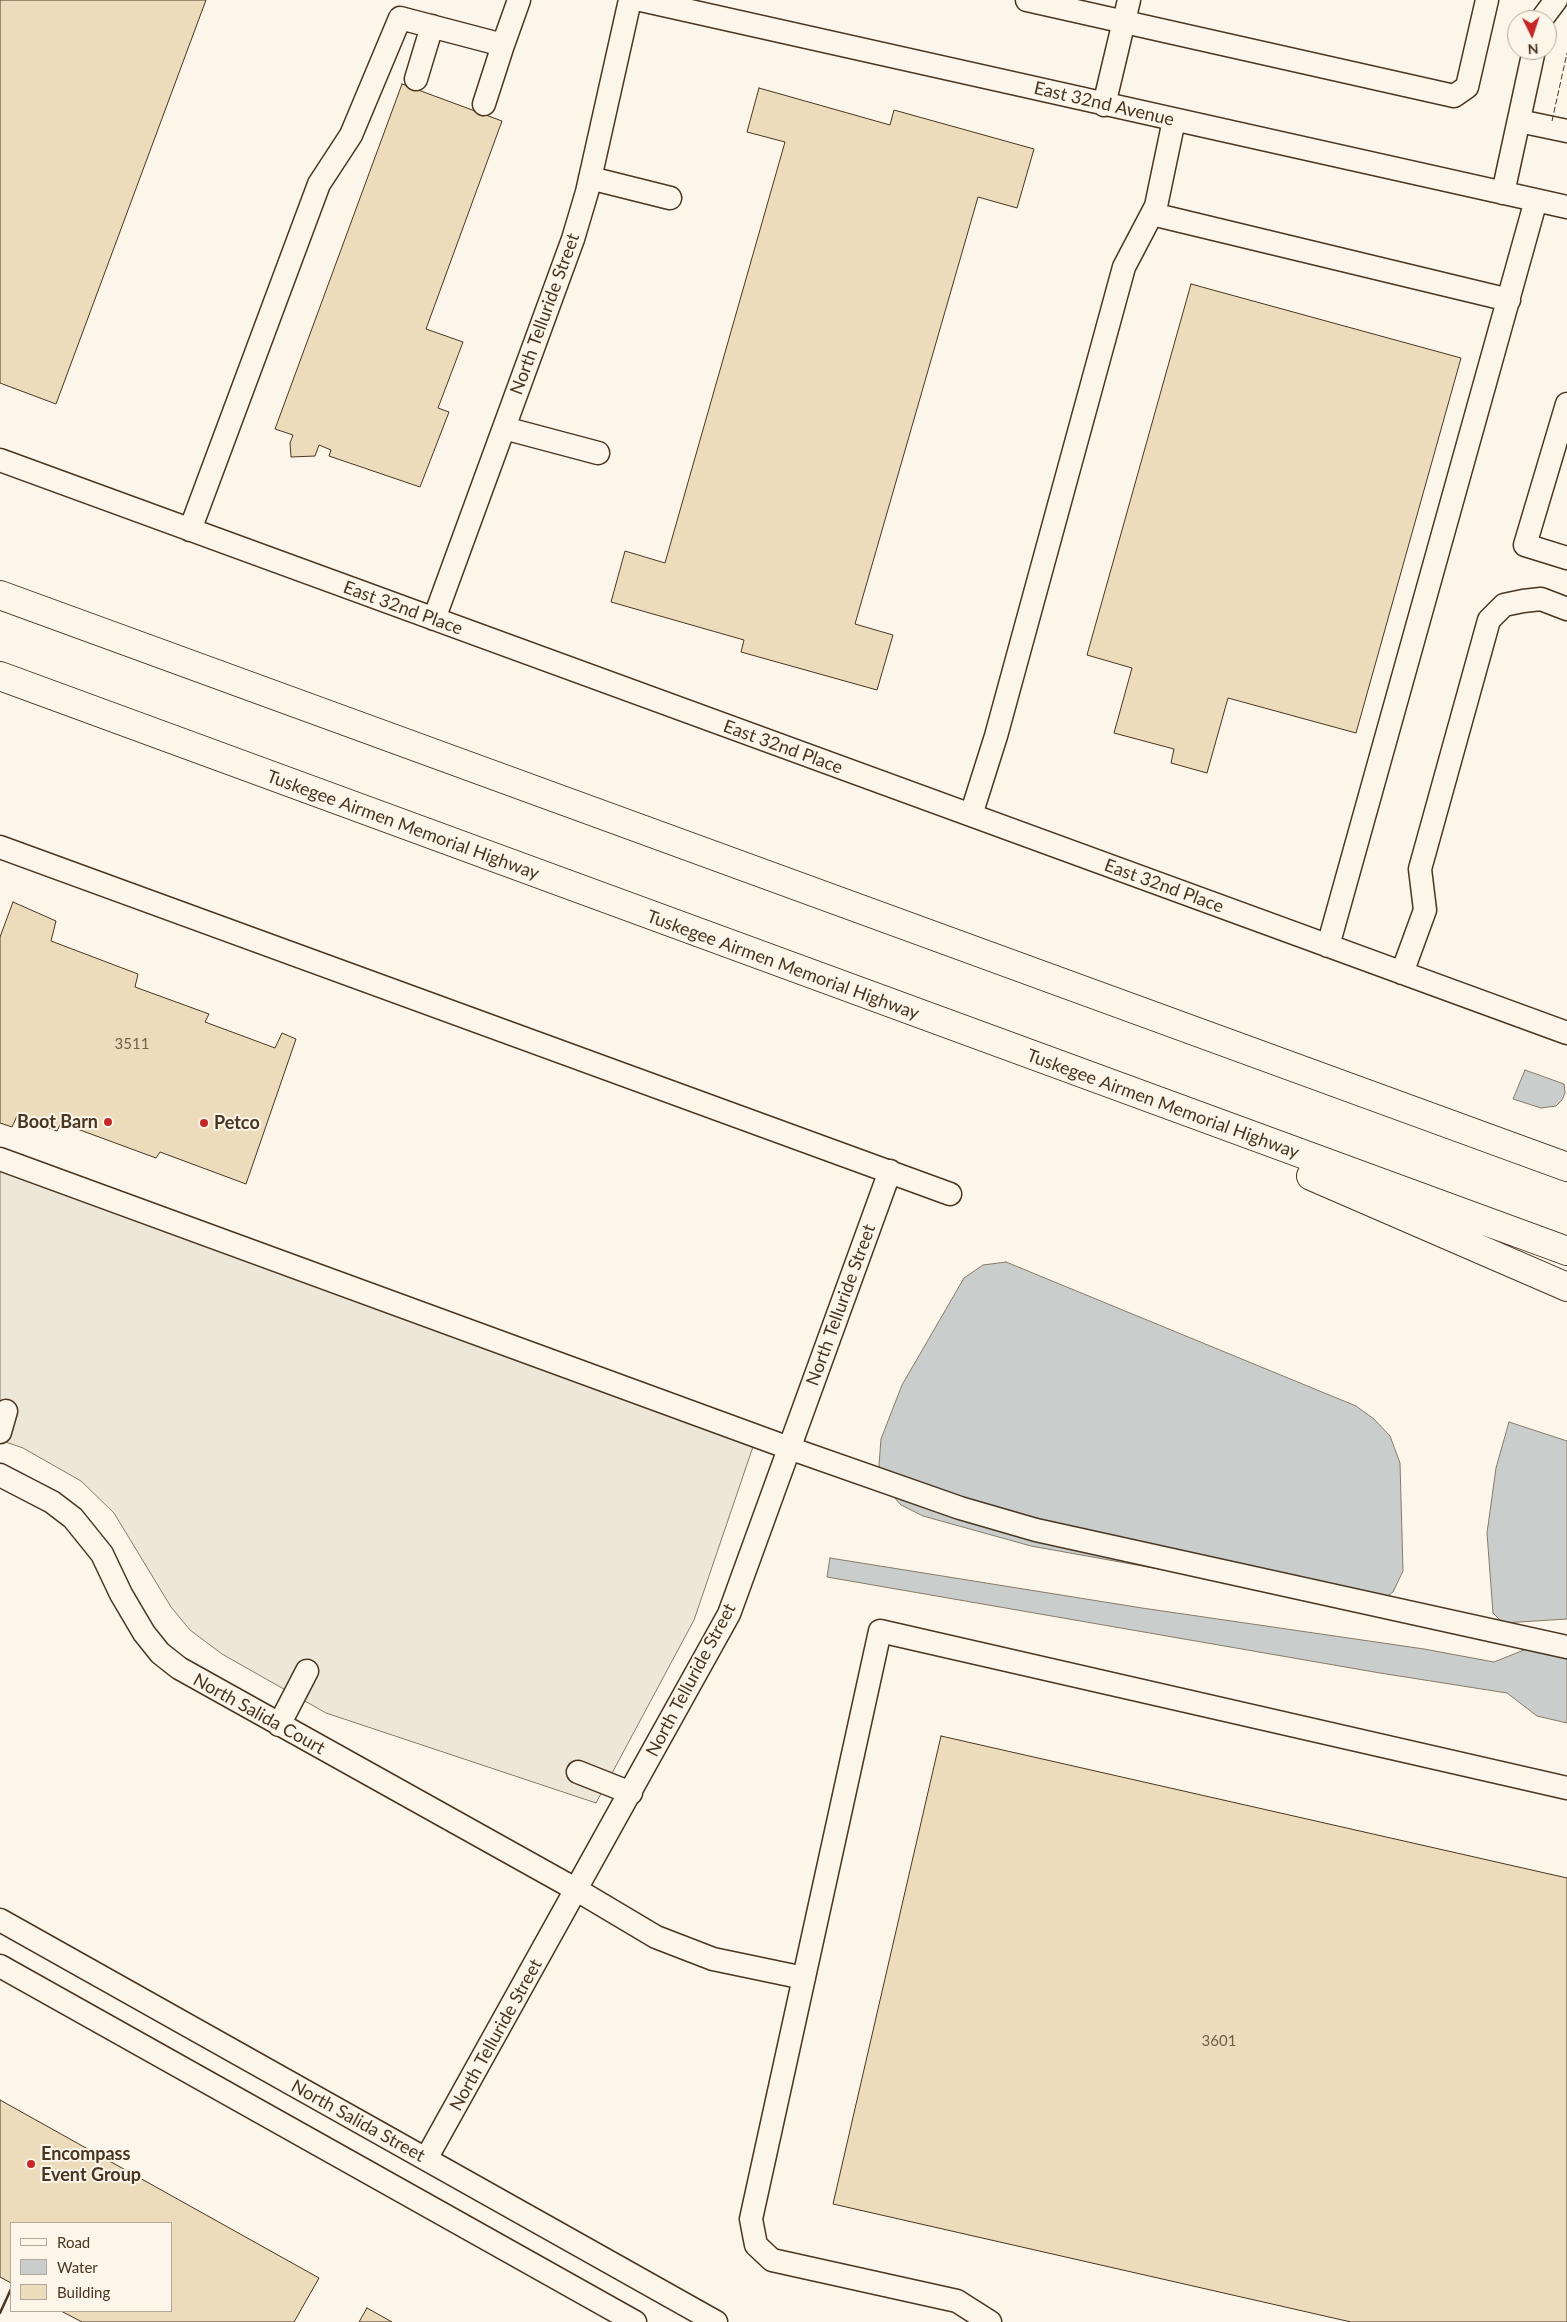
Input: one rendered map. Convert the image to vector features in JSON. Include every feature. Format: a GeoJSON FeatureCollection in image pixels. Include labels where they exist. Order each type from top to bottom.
{"type":"FeatureCollection","features":[{"type":"Feature","properties":{"kind":"highway"},"geometry":{"type":"LineString","coordinates":[[0,595],[1238,1045],[1567,1167]]}},
{"type":"Feature","properties":{"kind":"highway","name":"Tuskegee Airmen Memorial Highway"},"geometry":{"type":"LineString","coordinates":[[0,676],[1050,1063],[1567,1251]]}},
{"type":"Feature","properties":{"kind":"highway"},"geometry":{"type":"LineString","coordinates":[[1238,1045],[1567,1155]]}},
{"type":"Feature","properties":{"kind":"highway"},"geometry":{"type":"LineString","coordinates":[[1050,1063],[1567,1287]]}},
{"type":"Feature","properties":{"kind":"street"},"geometry":{"type":"LineString","coordinates":[[484,104],[502,44],[519,0]]}},
{"type":"Feature","properties":{"kind":"street","name":"North Telluride Street"},"geometry":{"type":"LineString","coordinates":[[434,619],[573,239],[590,178],[630,0]]}},
{"type":"Feature","properties":{"kind":"street","name":"East 32nd Avenue"},"geometry":{"type":"LineString","coordinates":[[641,0],[1567,207]]}},
{"type":"Feature","properties":{"kind":"street"},"geometry":{"type":"LineString","coordinates":[[1027,0],[1126,10],[1454,96],[1467,87],[1488,0]]}},
{"type":"Feature","properties":{"kind":"street"},"geometry":{"type":"LineString","coordinates":[[1104,105],[1126,10]]}},
{"type":"Feature","properties":{"kind":"street"},"geometry":{"type":"LineString","coordinates":[[190,530],[319,184],[351,135],[400,18],[502,44]]}},
{"type":"Feature","properties":{"kind":"street"},"geometry":{"type":"LineString","coordinates":[[416,79],[432,26]]}},
{"type":"Feature","properties":{"kind":"street"},"geometry":{"type":"LineString","coordinates":[[1503,193],[1532,60]]}},
{"type":"Feature","properties":{"kind":"street"},"geometry":{"type":"LineString","coordinates":[[971,815],[996,736],[1124,267],[1156,206],[1174,120]]}},
{"type":"Feature","properties":{"kind":"street"},"geometry":{"type":"LineString","coordinates":[[1519,121],[1567,131]]}},
{"type":"Feature","properties":{"kind":"street"},"geometry":{"type":"LineString","coordinates":[[590,178],[670,198]]}},
{"type":"Feature","properties":{"kind":"street"},"geometry":{"type":"LineString","coordinates":[[1328,946],[1536,200]]}},
{"type":"Feature","properties":{"kind":"street"},"geometry":{"type":"LineString","coordinates":[[1152,214],[1509,300]]}},
{"type":"Feature","properties":{"kind":"street"},"geometry":{"type":"LineString","coordinates":[[1567,404],[1525,545],[1567,558]]}},
{"type":"Feature","properties":{"kind":"street"},"geometry":{"type":"LineString","coordinates":[[504,428],[598,453]]}},
{"type":"Feature","properties":{"kind":"street","name":"East 32nd Place"},"geometry":{"type":"LineString","coordinates":[[0,460],[1567,1033]]}},
{"type":"Feature","properties":{"kind":"street"},"geometry":{"type":"LineString","coordinates":[[1402,973],[1425,910],[1420,869],[1488,620],[1504,605],[1523,601],[1541,599],[1567,610]]}},
{"type":"Feature","properties":{"kind":"street"},"geometry":{"type":"LineString","coordinates":[[0,847],[950,1194]]}},
{"type":"Feature","properties":{"kind":"street"},"geometry":{"type":"LineString","coordinates":[[0,1159],[789,1448],[960,1508],[1036,1530],[1567,1647]]}},
{"type":"Feature","properties":{"kind":"street","name":"North Telluride Street"},"geometry":{"type":"LineString","coordinates":[[426,2159],[730,1614],[890,1171]]}},
{"type":"Feature","properties":{"kind":"street","name":"North Salida Court"},"geometry":{"type":"LineString","coordinates":[[0,1475],[52,1502],[72,1518],[102,1554],[132,1614],[144,1633],[160,1653],[179,1668],[211,1688],[577,1890],[656,1937],[713,1959],[804,1978]]}},
{"type":"Feature","properties":{"kind":"street"},"geometry":{"type":"LineString","coordinates":[[990,2322],[957,2301],[772,2260],[756,2245],[751,2219],[880,1631],[1567,1788]]}},
{"type":"Feature","properties":{"kind":"street"},"geometry":{"type":"LineString","coordinates":[[279,1725],[307,1671]]}},
{"type":"Feature","properties":{"kind":"street"},"geometry":{"type":"LineString","coordinates":[[578,1772],[631,1793]]}},
{"type":"Feature","properties":{"kind":"street","name":"North Salida Street"},"geometry":{"type":"LineString","coordinates":[[0,1920],[716,2322]]}},
{"type":"Feature","properties":{"kind":"street"},"geometry":{"type":"LineString","coordinates":[[0,1966],[635,2322]]}},
{"type":"Feature","properties":{"kind":"shaded area"},"geometry":{"type":"Polygon","coordinates":[[[0,1151],[758,1432],[694,1620],[596,1803],[326,1713],[222,1654],[190,1630],[171,1607],[114,1513],[81,1481],[23,1448],[0,1440],[0,1151]]]}},
{"type":"Feature","properties":{"kind":"water"},"geometry":{"type":"Polygon","coordinates":[[[1525,1070],[1564,1084],[1565,1093],[1562,1100],[1556,1106],[1541,1108],[1513,1099],[1525,1070]]]}},
{"type":"Feature","properties":{"kind":"water"},"geometry":{"type":"Polygon","coordinates":[[[1006,1262],[1356,1406],[1374,1419],[1390,1436],[1400,1463],[1403,1571],[1393,1592],[1379,1602],[1354,1604],[1031,1546],[923,1516],[901,1505],[884,1486],[879,1465],[881,1439],[902,1385],[964,1278],[983,1265],[1006,1262]]]}},
{"type":"Feature","properties":{"kind":"water"},"geometry":{"type":"Polygon","coordinates":[[[1509,1422],[1567,1441],[1567,1619],[1503,1623],[1493,1613],[1487,1533],[1496,1468],[1509,1422]]]}},
{"type":"Feature","properties":{"kind":"water"},"geometry":{"type":"Polygon","coordinates":[[[830,1558],[1142,1608],[1424,1649],[1494,1662],[1529,1648],[1567,1645],[1567,1723],[1537,1716],[1507,1693],[1380,1673],[827,1577],[830,1558]]]}},
{"type":"Feature","properties":{"kind":"building"},"geometry":{"type":"Polygon","coordinates":[[[0,0],[206,0],[56,404],[0,383],[0,0]]]}},
{"type":"Feature","properties":{"kind":"building"},"geometry":{"type":"Polygon","coordinates":[[[402,84],[502,121],[426,329],[463,342],[438,408],[449,412],[420,487],[329,456],[331,450],[319,445],[315,456],[291,457],[290,443],[293,435],[275,429],[402,84]]]}},
{"type":"Feature","properties":{"kind":"building"},"geometry":{"type":"Polygon","coordinates":[[[759,88],[890,125],[894,110],[1034,149],[1017,208],[978,197],[855,624],[893,635],[877,690],[741,652],[744,640],[611,602],[625,551],[665,563],[785,142],[747,132],[759,88]]]}},
{"type":"Feature","properties":{"kind":"building"},"geometry":{"type":"Polygon","coordinates":[[[1191,284],[1461,358],[1356,733],[1228,698],[1207,773],[1171,763],[1174,749],[1114,733],[1132,668],[1087,655],[1191,284]]]}},
{"type":"Feature","properties":{"kind":"building"},"geometry":{"type":"Polygon","coordinates":[[[13,902],[56,921],[51,941],[138,974],[135,987],[209,1014],[205,1022],[275,1048],[282,1033],[296,1039],[246,1184],[160,1152],[156,1158],[61,1123],[57,1131],[17,1116],[12,1127],[0,1123],[0,937],[13,902]]]}},
{"type":"Feature","properties":{"kind":"building"},"geometry":{"type":"Polygon","coordinates":[[[941,1736],[1567,1878],[1567,2322],[1351,2322],[833,2204],[941,1736]]]}},
{"type":"Feature","properties":{"kind":"building"},"geometry":{"type":"Polygon","coordinates":[[[0,2100],[319,2278],[294,2322],[82,2322],[63,2312],[172,2312],[172,2222],[10,2222],[10,2282],[0,2277],[0,2100]]]}},
{"type":"Feature","properties":{"kind":"building"},"geometry":{"type":"Polygon","coordinates":[[[367,2308],[392,2322],[359,2322],[367,2308]]]}},
{"type":"Feature","properties":{"kind":"fence"},"geometry":{"type":"LineString","coordinates":[[1552,121],[1567,53]]}},
{"type":"Feature","properties":{"kind":"wall"},"geometry":{"type":"LineString","coordinates":[[0,2313],[10,2291]]}},
{"type":"Feature","properties":{"kind":"place","name":"Boot Barn"},"geometry":{"type":"Point","coordinates":[108,1122]}},
{"type":"Feature","properties":{"kind":"place","name":"Petco"},"geometry":{"type":"Point","coordinates":[204,1123]}},
{"type":"Feature","properties":{"kind":"place","name":"Encompass Event Group"},"geometry":{"type":"Point","coordinates":[31,2164]}}]}
